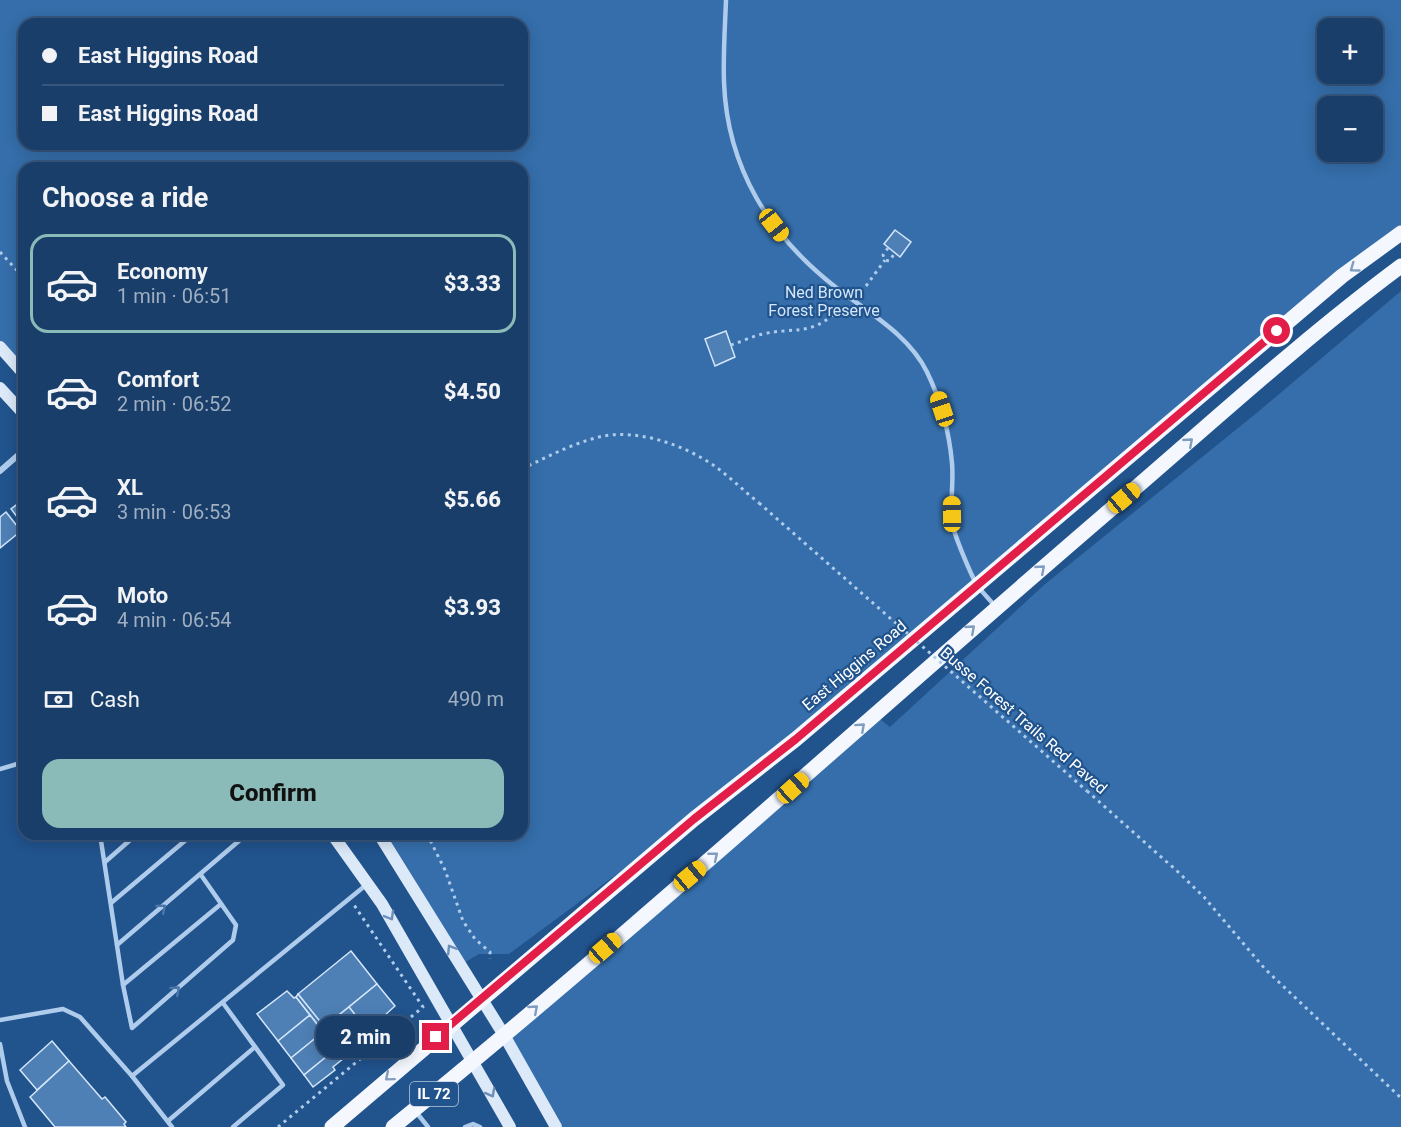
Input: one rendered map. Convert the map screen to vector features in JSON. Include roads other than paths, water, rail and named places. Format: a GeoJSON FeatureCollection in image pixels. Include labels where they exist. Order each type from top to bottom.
{"type":"FeatureCollection","features":[{"type":"Feature","properties":{"kind":"main road","name":"East Higgins Road"},"geometry":{"type":"LineString","coordinates":[[332,1127],[694,819],[796,739],[1342,276],[1401,233]]}},
{"type":"Feature","properties":{"kind":"main road","name":"IL 72"},"geometry":{"type":"LineString","coordinates":[[393,1127],[748,828],[997,608],[1331,321],[1401,266]]}},
{"type":"Feature","properties":{"kind":"main road"},"geometry":{"type":"LineString","coordinates":[[0,346],[18,367]]}},
{"type":"Feature","properties":{"kind":"main road"},"geometry":{"type":"LineString","coordinates":[[0,388],[18,408]]}},
{"type":"Feature","properties":{"kind":"main road"},"geometry":{"type":"LineString","coordinates":[[336,840],[382,904],[453,1024],[510,1127]]}},
{"type":"Feature","properties":{"kind":"main road"},"geometry":{"type":"LineString","coordinates":[[383,840],[504,1035],[556,1127]]}},
{"type":"Feature","properties":{"kind":"street"},"geometry":{"type":"LineString","coordinates":[[0,471],[18,455]]}},
{"type":"Feature","properties":{"kind":"lane"},"geometry":{"type":"LineString","coordinates":[[726,0],[724,82],[729,120],[740,167],[748,186],[793,249],[823,278],[889,327],[925,369],[937,394],[947,424],[952,463],[953,528],[977,585],[997,608]]}},
{"type":"Feature","properties":{"kind":"lane"},"geometry":{"type":"LineString","coordinates":[[0,769],[18,764]]}},
{"type":"Feature","properties":{"kind":"lane"},"geometry":{"type":"LineString","coordinates":[[101,840],[123,985],[132,1028],[232,940],[236,926],[201,874]]}},
{"type":"Feature","properties":{"kind":"lane"},"geometry":{"type":"LineString","coordinates":[[105,862],[130,840]]}},
{"type":"Feature","properties":{"kind":"lane"},"geometry":{"type":"LineString","coordinates":[[111,903],[186,840]]}},
{"type":"Feature","properties":{"kind":"lane"},"geometry":{"type":"LineString","coordinates":[[117,945],[240,840]]}},
{"type":"Feature","properties":{"kind":"lane"},"geometry":{"type":"LineString","coordinates":[[132,1076],[368,883]]}},
{"type":"Feature","properties":{"kind":"lane"},"geometry":{"type":"LineString","coordinates":[[123,985],[221,904]]}},
{"type":"Feature","properties":{"kind":"lane"},"geometry":{"type":"LineString","coordinates":[[223,1003],[283,1085],[233,1127]]}},
{"type":"Feature","properties":{"kind":"lane"},"geometry":{"type":"LineString","coordinates":[[0,1020],[63,1009],[80,1017],[132,1076],[172,1127]]}},
{"type":"Feature","properties":{"kind":"lane"},"geometry":{"type":"LineString","coordinates":[[0,1044],[7,1081],[25,1127]]}},
{"type":"Feature","properties":{"kind":"lane"},"geometry":{"type":"LineString","coordinates":[[168,1121],[255,1047]]}},
{"type":"Feature","properties":{"kind":"lane"},"geometry":{"type":"LineString","coordinates":[[414,1110],[428,1127]]}},
{"type":"Feature","properties":{"kind":"lane"},"geometry":{"type":"LineString","coordinates":[[465,1127],[473,1124],[480,1127]]}},
{"type":"Feature","properties":{"kind":"park label","name":"Ned Brown Forest Preserve"},"geometry":{"type":"Point","coordinates":[824,301]}}]}
